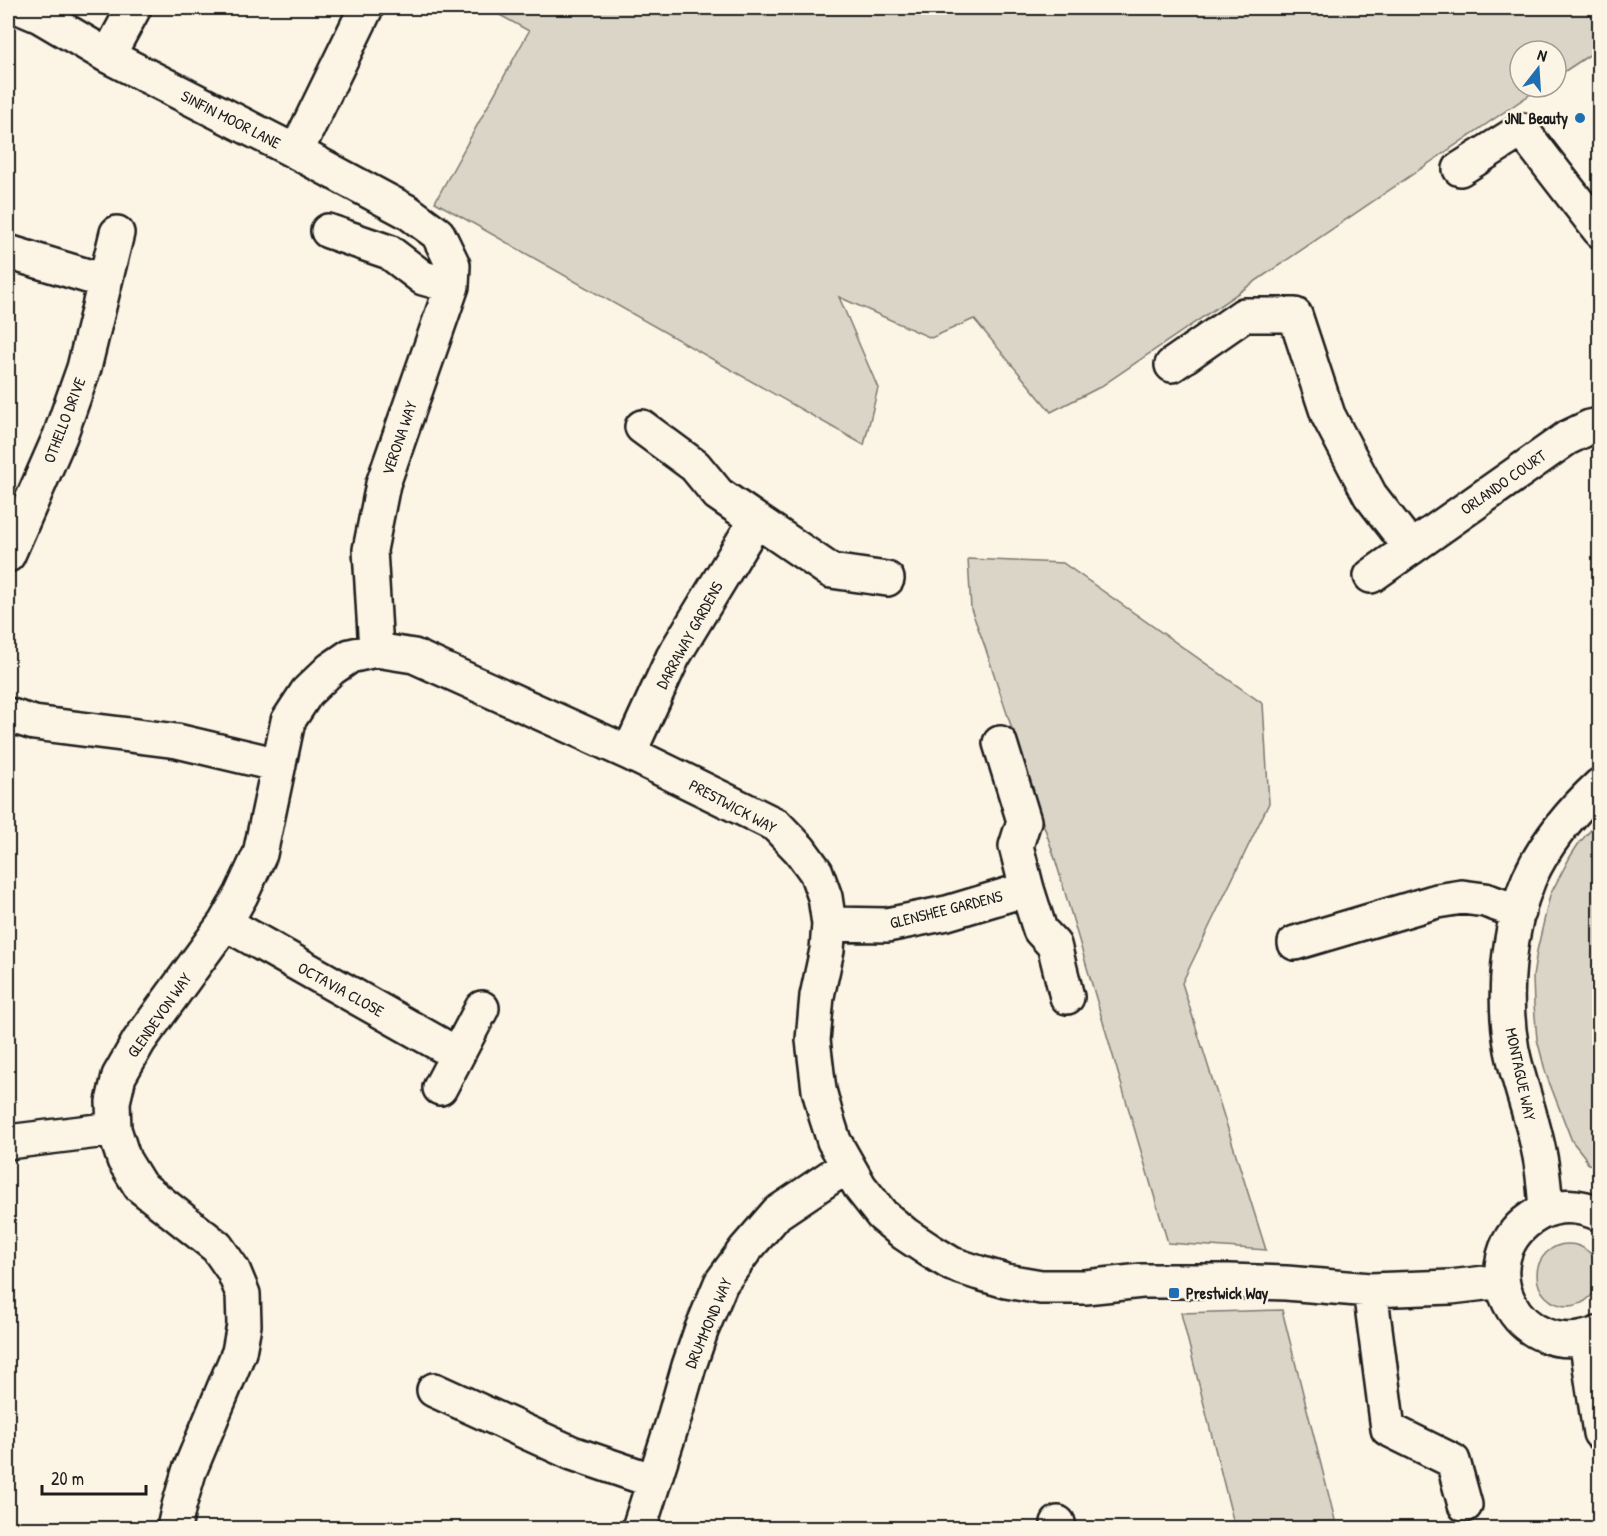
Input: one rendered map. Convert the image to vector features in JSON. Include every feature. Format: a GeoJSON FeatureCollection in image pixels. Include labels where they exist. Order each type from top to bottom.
{"type":"FeatureCollection","features":[{"type":"Feature","properties":{"kind":"street","name":"SINFIN MOOR LANE"},"geometry":{"type":"LineString","coordinates":[[21,8],[40,16],[108,56],[408,212],[438,234]]}},
{"type":"Feature","properties":{"kind":"street"},"geometry":{"type":"LineString","coordinates":[[108,56],[134,8]]}},
{"type":"Feature","properties":{"kind":"street"},"geometry":{"type":"LineString","coordinates":[[296,152],[366,8]]}},
{"type":"Feature","properties":{"kind":"street"},"geometry":{"type":"LineString","coordinates":[[1460,169],[1522,130],[1599,231]]}},
{"type":"Feature","properties":{"kind":"street"},"geometry":{"type":"LineString","coordinates":[[328,231],[389,252],[423,278],[452,286]]}},
{"type":"Feature","properties":{"kind":"street","name":"OTHELLO DRIVE"},"geometry":{"type":"LineString","coordinates":[[8,555],[60,436],[84,368],[117,233]]}},
{"type":"Feature","properties":{"kind":"street","name":"VERONA WAY"},"geometry":{"type":"LineString","coordinates":[[376,650],[370,550],[383,484],[452,286],[453,265],[438,234]]}},
{"type":"Feature","properties":{"kind":"street"},"geometry":{"type":"LineString","coordinates":[[8,252],[105,281]]}},
{"type":"Feature","properties":{"kind":"street"},"geometry":{"type":"LineString","coordinates":[[1172,365],[1244,315],[1295,315],[1328,415],[1370,495],[1411,548]]}},
{"type":"Feature","properties":{"kind":"street","name":"ORLANDO COURT"},"geometry":{"type":"LineString","coordinates":[[1371,576],[1567,438],[1599,425]]}},
{"type":"Feature","properties":{"kind":"street"},"geometry":{"type":"LineString","coordinates":[[642,427],[695,465],[718,494],[831,571],[887,579]]}},
{"type":"Feature","properties":{"kind":"street","name":"DARRAWAY GARDENS"},"geometry":{"type":"LineString","coordinates":[[629,753],[673,657],[756,520]]}},
{"type":"Feature","properties":{"kind":"street","name":"PRESTWICK WAY"},"geometry":{"type":"LineString","coordinates":[[376,650],[414,656],[629,753],[776,825],[800,850],[816,872],[825,897],[829,924],[827,950],[814,1021],[814,1058],[819,1090],[834,1141],[860,1187],[882,1215],[904,1234],[952,1264],[1006,1281],[1041,1287],[1085,1287],[1142,1281],[1230,1281],[1370,1290],[1451,1287],[1502,1281]]}},
{"type":"Feature","properties":{"kind":"street","name":"GLENDEVON WAY"},"geometry":{"type":"LineString","coordinates":[[174,1528],[178,1506],[189,1472],[239,1353],[244,1325],[243,1294],[233,1270],[217,1246],[141,1186],[124,1160],[114,1129],[113,1102],[119,1076],[139,1041],[225,923],[260,854],[288,722],[307,692],[331,669],[350,656],[376,650]]}},
{"type":"Feature","properties":{"kind":"street"},"geometry":{"type":"LineString","coordinates":[[8,715],[34,723],[177,741],[279,765]]}},
{"type":"Feature","properties":{"kind":"street"},"geometry":{"type":"LineString","coordinates":[[1000,743],[1024,821],[1016,846],[1027,889],[1040,930],[1054,945],[1066,997]]}},
{"type":"Feature","properties":{"kind":"street","name":"MONTAGUE WAY"},"geometry":{"type":"LineString","coordinates":[[1546,1210],[1542,1167],[1512,1048],[1507,984],[1512,936],[1529,879],[1542,856],[1576,808],[1599,785]]}},
{"type":"Feature","properties":{"kind":"street","name":"GLENSHEE GARDENS"},"geometry":{"type":"LineString","coordinates":[[829,924],[887,925],[946,913],[1027,889]]}},
{"type":"Feature","properties":{"kind":"street"},"geometry":{"type":"LineString","coordinates":[[1295,942],[1437,901],[1462,897],[1485,900],[1519,912]]}},
{"type":"Feature","properties":{"kind":"street","name":"OCTAVIA CLOSE"},"geometry":{"type":"LineString","coordinates":[[225,923],[457,1054]]}},
{"type":"Feature","properties":{"kind":"street"},"geometry":{"type":"LineString","coordinates":[[440,1088],[482,1008]]}},
{"type":"Feature","properties":{"kind":"street"},"geometry":{"type":"LineString","coordinates":[[8,1142],[114,1129]]}},
{"type":"Feature","properties":{"kind":"street","name":"DRUMMOND WAY"},"geometry":{"type":"LineString","coordinates":[[639,1528],[689,1366],[721,1283],[745,1250],[777,1213],[847,1166]]}},
{"type":"Feature","properties":{"kind":"street"},"geometry":{"type":"LineString","coordinates":[[1599,1214],[1588,1208],[1567,1206],[1546,1210],[1527,1221],[1512,1238],[1503,1259],[1502,1281],[1509,1303],[1522,1322],[1541,1335],[1563,1340],[1593,1336],[1599,1433]]}},
{"type":"Feature","properties":{"kind":"street"},"geometry":{"type":"LineString","coordinates":[[1370,1290],[1388,1429],[1453,1461],[1465,1505]]}},
{"type":"Feature","properties":{"kind":"street"},"geometry":{"type":"LineString","coordinates":[[434,1390],[572,1452],[654,1481]]}},
{"type":"Feature","properties":{"kind":"shaded area"},"geometry":{"type":"Polygon","coordinates":[[[487,8],[1599,8],[1600,48],[1568,69],[1568,39],[1508,39],[1508,99],[1523,99],[1100,387],[1051,412],[974,319],[931,338],[839,297],[878,388],[864,445],[435,202],[529,31],[487,8]]]}},
{"type":"Feature","properties":{"kind":"shaded area"},"geometry":{"type":"Polygon","coordinates":[[[968,559],[1063,563],[1263,704],[1269,803],[1182,983],[1266,1250],[1168,1243],[1056,862],[971,609],[968,559]]]}},
{"type":"Feature","properties":{"kind":"shaded area"},"geometry":{"type":"Polygon","coordinates":[[[1599,821],[1599,1166],[1588,1164],[1572,1141],[1546,1074],[1537,1039],[1533,977],[1550,895],[1579,843],[1599,821]]]}},
{"type":"Feature","properties":{"kind":"shaded area"},"geometry":{"type":"Polygon","coordinates":[[[1568,1244],[1580,1246],[1590,1253],[1597,1263],[1599,1275],[1597,1287],[1590,1297],[1580,1304],[1568,1306],[1556,1304],[1546,1297],[1539,1287],[1537,1275],[1539,1263],[1546,1253],[1556,1246],[1568,1244]]]}},
{"type":"Feature","properties":{"kind":"shaded area"},"geometry":{"type":"Polygon","coordinates":[[[1282,1310],[1337,1528],[1235,1528],[1181,1313],[1282,1310]]]}},
{"type":"Feature","properties":{"kind":"place","name":"JNL Beauty"},"geometry":{"type":"Point","coordinates":[1580,118]}},
{"type":"Feature","properties":{"kind":"place","name":"Prestwick Way"},"geometry":{"type":"Point","coordinates":[1174,1293]}}]}
